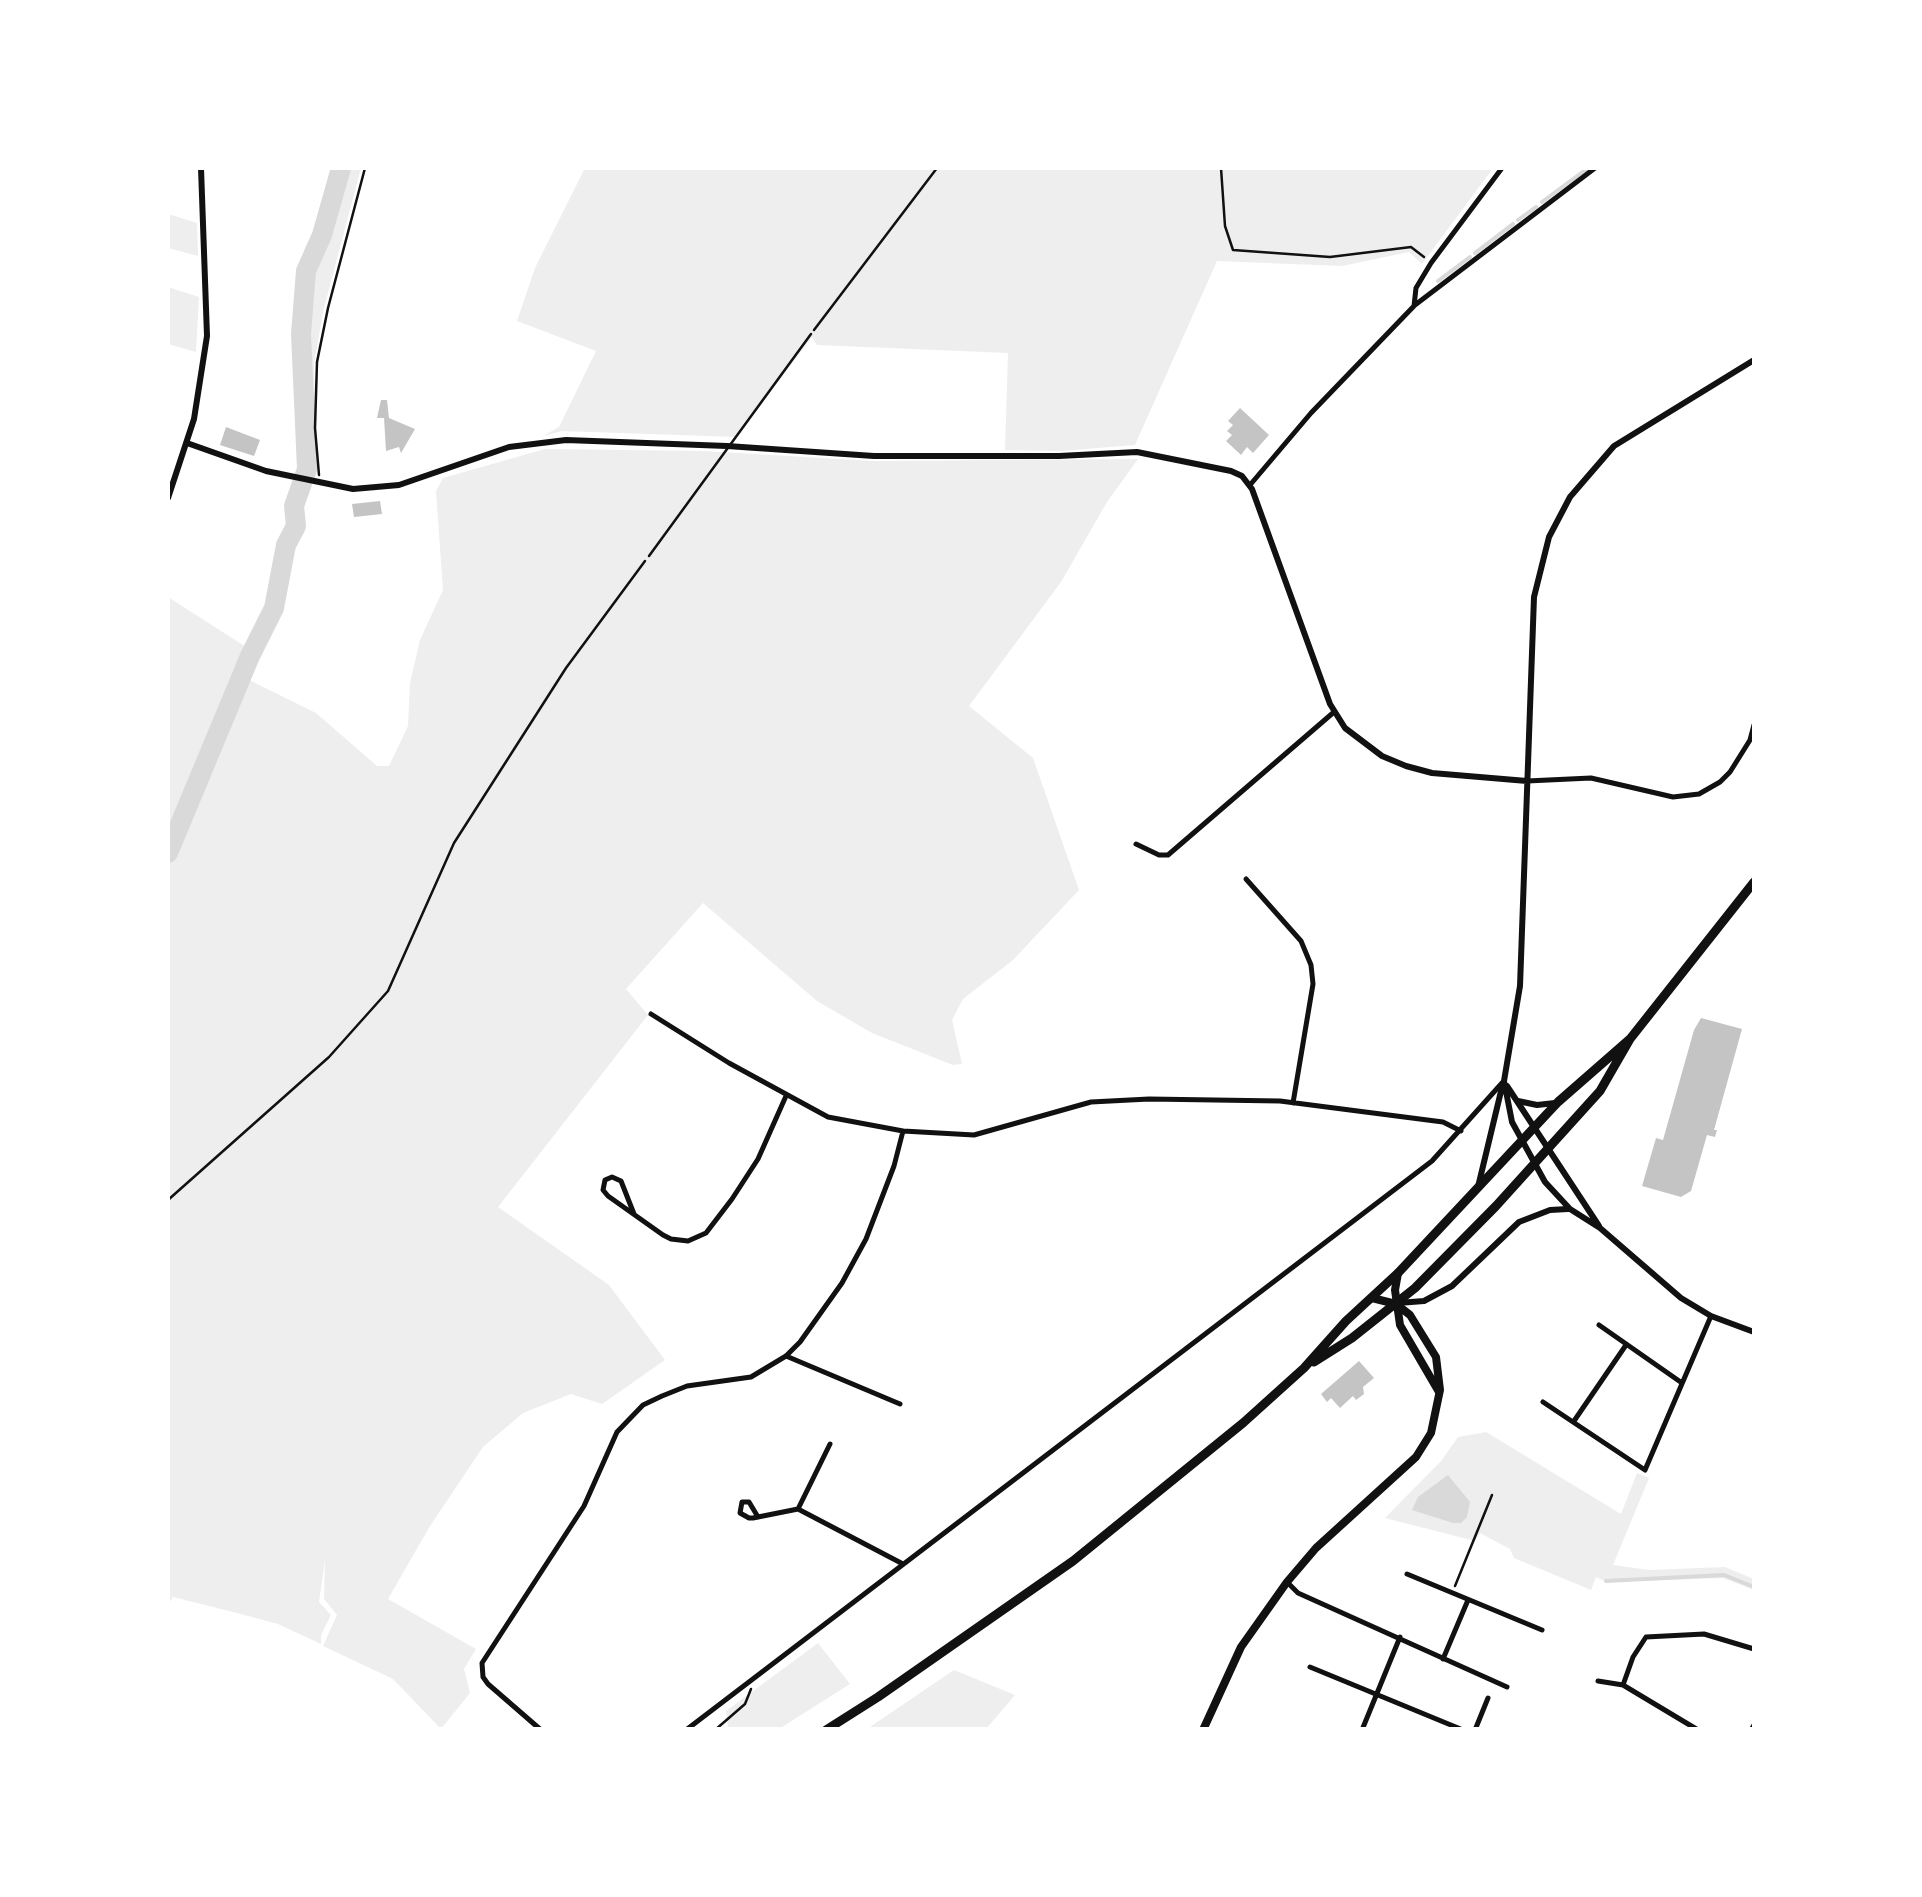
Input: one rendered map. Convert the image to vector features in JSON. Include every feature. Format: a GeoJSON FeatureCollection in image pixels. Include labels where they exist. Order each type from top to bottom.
{"type":"FeatureCollection","features":[{"type":"Feature","properties":{"kind":"main road"},"geometry":{"type":"LineString","coordinates":[[1304,1368],[1396,1304],[1468,1237],[1600,1092],[1630,1039],[1754,882]]}},
{"type":"Feature","properties":{"kind":"main road"},"geometry":{"type":"LineString","coordinates":[[826,1730],[1073,1560],[1243,1423],[1398,1273],[1558,1102],[1630,1039]]}},
{"type":"Feature","properties":{"kind":"main road"},"geometry":{"type":"LineString","coordinates":[[1398,1273],[1396,1304],[1400,1325],[1434,1380],[1440,1399]]}},
{"type":"Feature","properties":{"kind":"main road"},"geometry":{"type":"LineString","coordinates":[[1203,1730],[1241,1647],[1286,1582],[1316,1548],[1422,1450],[1431,1433],[1440,1399],[1436,1357],[1415,1321],[1396,1304],[1372,1298]]}},
{"type":"Feature","properties":{"kind":"street"},"geometry":{"type":"LineString","coordinates":[[168,498],[200,390],[207,336],[202,168]]}},
{"type":"Feature","properties":{"kind":"street"},"geometry":{"type":"LineString","coordinates":[[1414,306],[1416,288],[1431,263],[1502,168]]}},
{"type":"Feature","properties":{"kind":"street"},"geometry":{"type":"LineString","coordinates":[[1250,485],[1311,413],[1414,306],[1596,168]]}},
{"type":"Feature","properties":{"kind":"street"},"geometry":{"type":"LineString","coordinates":[[1477,1190],[1504,1081],[1520,986],[1534,596],[1549,537],[1562,511],[1614,446],[1754,360]]}},
{"type":"Feature","properties":{"kind":"street"},"geometry":{"type":"LineString","coordinates":[[187,443],[294,478],[353,488],[382,488],[425,478],[509,447],[538,442],[727,446],[874,456],[1137,452],[1231,471],[1250,485],[1334,712],[1344,728],[1362,744],[1406,766],[1432,773],[1527,781],[1590,778],[1674,797],[1698,794],[1720,782],[1750,740],[1754,724]]}},
{"type":"Feature","properties":{"kind":"street"},"geometry":{"type":"LineString","coordinates":[[1136,844],[1159,856],[1168,854],[1334,712]]}},
{"type":"Feature","properties":{"kind":"street"},"geometry":{"type":"LineString","coordinates":[[1246,879],[1301,940],[1311,965],[1313,984],[1293,1103]]}},
{"type":"Feature","properties":{"kind":"street"},"geometry":{"type":"LineString","coordinates":[[651,1014],[828,1117],[903,1131],[974,1135],[1106,1100],[1252,1099],[1443,1122],[1461,1131]]}},
{"type":"Feature","properties":{"kind":"street"},"geometry":{"type":"LineString","coordinates":[[1504,1081],[1600,1228]]}},
{"type":"Feature","properties":{"kind":"street"},"geometry":{"type":"LineString","coordinates":[[686,1730],[1432,1161],[1504,1081]]}},
{"type":"Feature","properties":{"kind":"street"},"geometry":{"type":"LineString","coordinates":[[1504,1081],[1512,1122],[1545,1182],[1570,1209],[1600,1228],[1681,1298],[1711,1316],[1754,1332]]}},
{"type":"Feature","properties":{"kind":"street"},"geometry":{"type":"LineString","coordinates":[[634,1214],[620,1181],[612,1177],[605,1180],[604,1193],[634,1214],[671,1239],[683,1242],[699,1238],[718,1220],[746,1180],[786,1096]]}},
{"type":"Feature","properties":{"kind":"street"},"geometry":{"type":"LineString","coordinates":[[1516,1101],[1558,1102]]}},
{"type":"Feature","properties":{"kind":"street"},"geometry":{"type":"LineString","coordinates":[[541,1730],[488,1684],[482,1662],[584,1506],[617,1432],[643,1405],[662,1396],[687,1386],[752,1378],[786,1356],[842,1282],[866,1239],[903,1131]]}},
{"type":"Feature","properties":{"kind":"street"},"geometry":{"type":"LineString","coordinates":[[1396,1304],[1424,1300],[1452,1286],[1519,1222],[1550,1210],[1570,1209]]}},
{"type":"Feature","properties":{"kind":"street"},"geometry":{"type":"LineString","coordinates":[[1543,1402],[1645,1470],[1711,1316]]}},
{"type":"Feature","properties":{"kind":"street"},"geometry":{"type":"LineString","coordinates":[[1599,1325],[1682,1383]]}},
{"type":"Feature","properties":{"kind":"street"},"geometry":{"type":"LineString","coordinates":[[1573,1422],[1626,1345]]}},
{"type":"Feature","properties":{"kind":"street"},"geometry":{"type":"LineString","coordinates":[[786,1356],[900,1404]]}},
{"type":"Feature","properties":{"kind":"street"},"geometry":{"type":"LineString","coordinates":[[798,1509],[830,1444]]}},
{"type":"Feature","properties":{"kind":"street"},"geometry":{"type":"LineString","coordinates":[[758,1517],[798,1509],[903,1564]]}},
{"type":"Feature","properties":{"kind":"street"},"geometry":{"type":"LineString","coordinates":[[1406,1574],[1542,1630]]}},
{"type":"Feature","properties":{"kind":"street"},"geometry":{"type":"LineString","coordinates":[[1286,1582],[1298,1593],[1507,1686]]}},
{"type":"Feature","properties":{"kind":"street"},"geometry":{"type":"LineString","coordinates":[[1443,1659],[1468,1600]]}},
{"type":"Feature","properties":{"kind":"street"},"geometry":{"type":"LineString","coordinates":[[1623,1685],[1646,1637],[1704,1634],[1754,1649]]}},
{"type":"Feature","properties":{"kind":"street"},"geometry":{"type":"LineString","coordinates":[[1362,1730],[1400,1636]]}},
{"type":"Feature","properties":{"kind":"street"},"geometry":{"type":"LineString","coordinates":[[1310,1667],[1463,1730]]}},
{"type":"Feature","properties":{"kind":"street"},"geometry":{"type":"LineString","coordinates":[[1598,1681],[1623,1685],[1698,1730]]}},
{"type":"Feature","properties":{"kind":"street"},"geometry":{"type":"LineString","coordinates":[[1475,1730],[1488,1698]]}},
{"type":"Feature","properties":{"kind":"lane"},"geometry":{"type":"LineString","coordinates":[[649,556],[811,334]]}},
{"type":"Feature","properties":{"kind":"path"},"geometry":{"type":"LineString","coordinates":[[314,483],[317,362],[365,168]]}},
{"type":"Feature","properties":{"kind":"path"},"geometry":{"type":"LineString","coordinates":[[811,334],[937,168]]}},
{"type":"Feature","properties":{"kind":"path"},"geometry":{"type":"LineString","coordinates":[[1221,168],[1225,226],[1233,250],[1330,257],[1410,247],[1431,263]]}},
{"type":"Feature","properties":{"kind":"path"},"geometry":{"type":"LineString","coordinates":[[168,1200],[329,1057],[388,991],[454,843],[566,668],[649,556]]}},
{"type":"Feature","properties":{"kind":"path"},"geometry":{"type":"LineString","coordinates":[[1453,1593],[1492,1495]]}},
{"type":"Feature","properties":{"kind":"path"},"geometry":{"type":"LineString","coordinates":[[715,1730],[745,1704],[752,1678]]}},
{"type":"Feature","properties":{"kind":"shaded area"},"geometry":{"type":"Polygon","coordinates":[[[335,168],[361,168],[323,312],[314,364],[316,468],[297,467],[301,403],[296,335],[301,269],[335,168]]]}},
{"type":"Feature","properties":{"kind":"shaded area"},"geometry":{"type":"Polygon","coordinates":[[[585,168],[1493,168],[1422,264],[1409,252],[1342,266],[1217,261],[1135,445],[1061,451],[1005,450],[1008,353],[817,345],[812,337],[736,437],[562,431],[543,436],[559,427],[596,351],[517,321],[535,268],[585,168]]]}},
{"type":"Feature","properties":{"kind":"shaded area"},"geometry":{"type":"Polygon","coordinates":[[[168,214],[197,223],[198,256],[168,248],[168,214]]]}},
{"type":"Feature","properties":{"kind":"shaded area"},"geometry":{"type":"Polygon","coordinates":[[[168,287],[199,297],[196,352],[168,344],[168,287]]]}},
{"type":"Feature","properties":{"kind":"shaded area"},"geometry":{"type":"Polygon","coordinates":[[[545,449],[704,451],[873,461],[1138,459],[1107,502],[1061,582],[969,706],[1033,758],[1079,890],[1013,960],[963,999],[952,1020],[962,1064],[953,1065],[872,1033],[817,1001],[703,903],[626,989],[648,1015],[498,1207],[609,1285],[665,1360],[602,1404],[571,1394],[523,1413],[483,1447],[430,1526],[388,1599],[476,1649],[464,1669],[470,1693],[441,1729],[393,1679],[323,1646],[337,1615],[324,1599],[325,1560],[319,1602],[331,1615],[321,1644],[278,1624],[237,1613],[173,1597],[168,1605],[168,861],[218,728],[169,838],[168,597],[246,647],[237,674],[316,713],[377,766],[389,766],[408,726],[410,683],[420,640],[443,590],[436,491],[443,478],[545,449]]]}},
{"type":"Feature","properties":{"kind":"shaded area"},"geometry":{"type":"Polygon","coordinates":[[[1486,1432],[1621,1514],[1637,1473],[1649,1478],[1613,1565],[1649,1570],[1725,1567],[1754,1579],[1754,1590],[1723,1578],[1606,1582],[1596,1577],[1591,1590],[1514,1558],[1510,1549],[1480,1533],[1475,1541],[1385,1518],[1441,1461],[1458,1437],[1486,1432]]]}},
{"type":"Feature","properties":{"kind":"shaded area"},"geometry":{"type":"Polygon","coordinates":[[[1448,1475],[1470,1502],[1467,1517],[1461,1523],[1412,1510],[1418,1497],[1448,1475]]]}},
{"type":"Feature","properties":{"kind":"shaded area"},"geometry":{"type":"Polygon","coordinates":[[[818,1643],[850,1684],[779,1729],[728,1729],[726,1711],[818,1643]]]}},
{"type":"Feature","properties":{"kind":"shaded area"},"geometry":{"type":"Polygon","coordinates":[[[954,1670],[1015,1695],[986,1729],[867,1729],[954,1670]]]}},
{"type":"Feature","properties":{"kind":"building"},"geometry":{"type":"Polygon","coordinates":[[[381,400],[387,400],[389,418],[415,429],[401,453],[399,447],[386,451],[384,418],[377,418],[381,400]]]}},
{"type":"Feature","properties":{"kind":"building"},"geometry":{"type":"Polygon","coordinates":[[[1240,408],[1269,435],[1253,453],[1247,447],[1241,455],[1226,441],[1232,435],[1227,431],[1233,425],[1228,421],[1240,408]]]}},
{"type":"Feature","properties":{"kind":"building"},"geometry":{"type":"Polygon","coordinates":[[[226,427],[260,440],[254,456],[220,445],[226,427]]]}},
{"type":"Feature","properties":{"kind":"building"},"geometry":{"type":"Polygon","coordinates":[[[380,501],[382,514],[354,517],[352,504],[380,501]]]}},
{"type":"Feature","properties":{"kind":"building"},"geometry":{"type":"Polygon","coordinates":[[[1701,1018],[1742,1029],[1715,1137],[1707,1135],[1691,1191],[1681,1197],[1642,1186],[1656,1138],[1663,1140],[1694,1030],[1701,1018]]]}},
{"type":"Feature","properties":{"kind":"building"},"geometry":{"type":"Polygon","coordinates":[[[1359,1361],[1374,1378],[1363,1387],[1364,1394],[1356,1400],[1353,1396],[1340,1408],[1331,1398],[1327,1402],[1321,1394],[1359,1361]]]}},
{"type":"Feature","properties":{"kind":"waterway"},"geometry":{"type":"LineString","coordinates":[[168,853],[274,608],[286,545],[296,526],[294,506],[307,469],[301,334],[306,271],[322,235],[341,168]]}},
{"type":"Feature","properties":{"kind":"waterway"},"geometry":{"type":"LineString","coordinates":[[1542,202],[1588,168]]}},
{"type":"Feature","properties":{"kind":"waterway"},"geometry":{"type":"LineString","coordinates":[[1518,220],[1536,207]]}},
{"type":"Feature","properties":{"kind":"waterway"},"geometry":{"type":"LineString","coordinates":[[1475,253],[1513,224]]}},
{"type":"Feature","properties":{"kind":"waterway"},"geometry":{"type":"LineString","coordinates":[[1438,281],[1470,257]]}},
{"type":"Feature","properties":{"kind":"waterway"},"geometry":{"type":"LineString","coordinates":[[1606,1581],[1724,1575],[1754,1587]]}}]}
